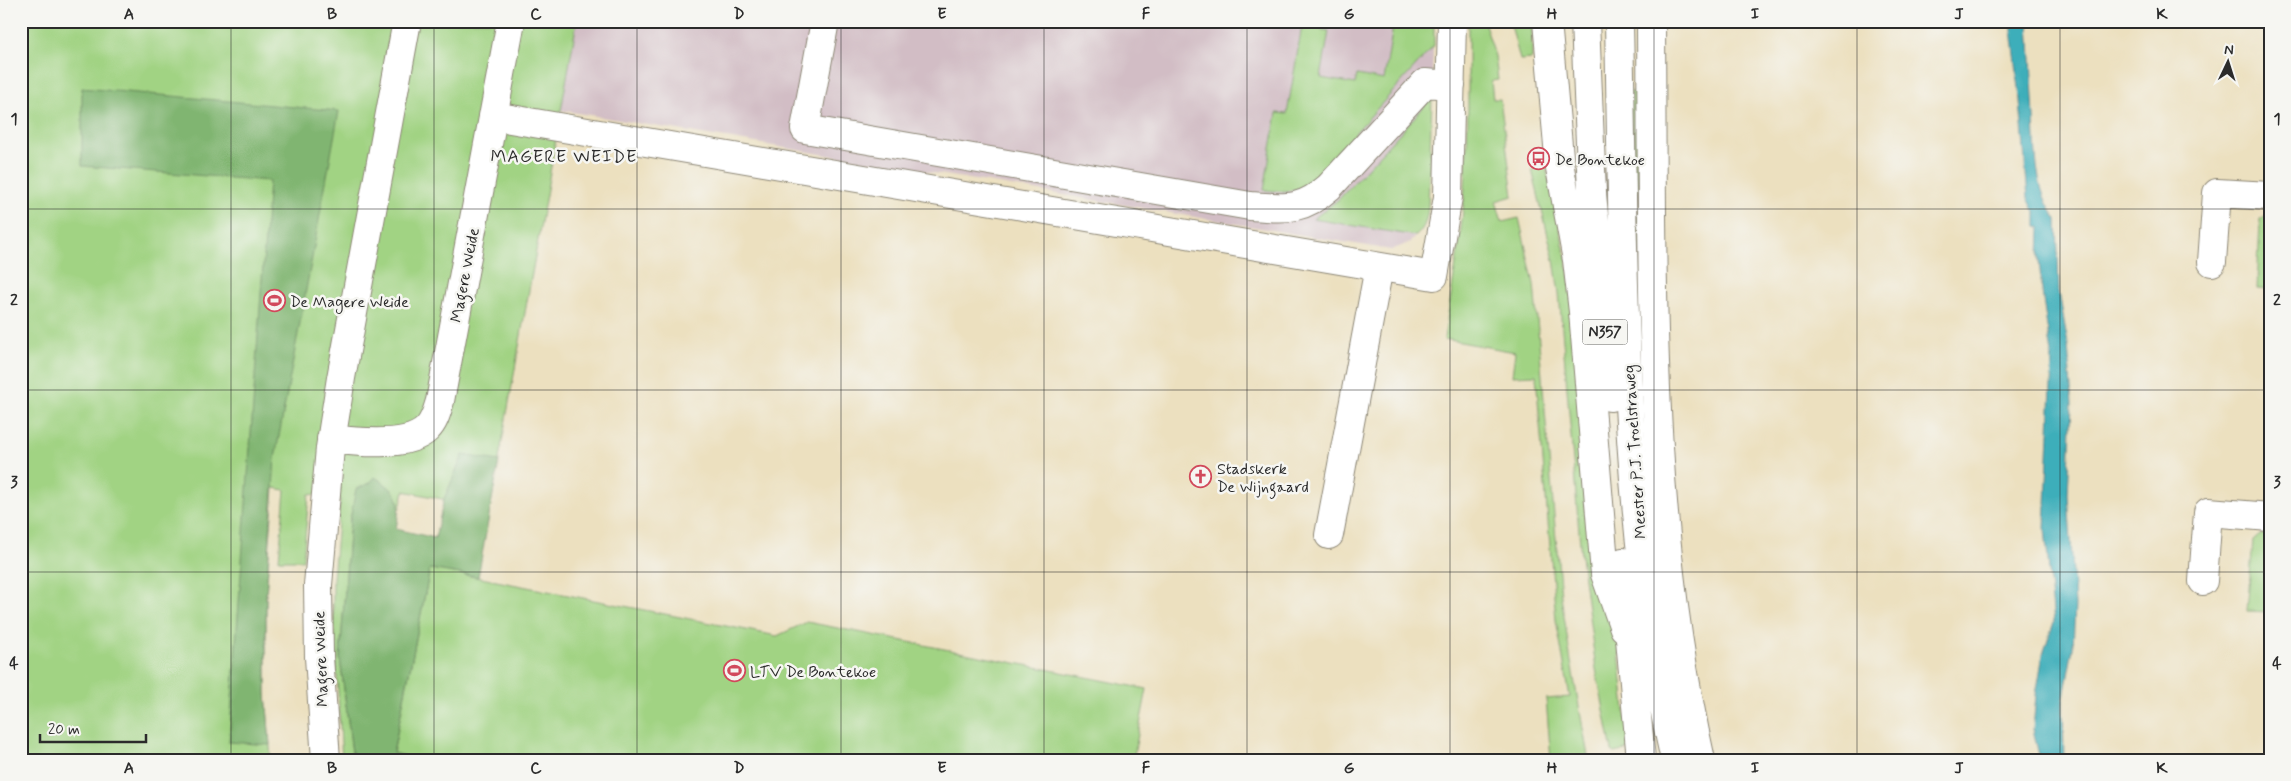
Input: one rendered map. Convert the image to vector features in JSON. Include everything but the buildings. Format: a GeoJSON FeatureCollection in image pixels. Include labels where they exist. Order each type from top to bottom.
{"type":"FeatureCollection","features":[{"type":"Feature","properties":{"kind":"street","name":"Magere Weide"},"geometry":{"type":"LineString","coordinates":[[326,760],[319,657],[318,585],[331,439],[407,21]]}},
{"type":"Feature","properties":{"kind":"street","name":"Magere Weide"},"geometry":{"type":"LineString","coordinates":[[331,439],[362,442],[410,438],[426,431],[435,419],[440,401],[511,21]]}},
{"type":"Feature","properties":{"kind":"street"},"geometry":{"type":"LineString","coordinates":[[825,21],[805,129],[1250,206],[1281,208],[1302,206],[1316,199],[1425,83],[1451,85]]}},
{"type":"Feature","properties":{"kind":"street"},"geometry":{"type":"LineString","coordinates":[[493,116],[1434,276],[1448,197],[1452,21]]}},
{"type":"Feature","properties":{"kind":"street","name":"Meester P.J. Troelstraweg"},"geometry":{"type":"LineString","coordinates":[[1547,21],[1560,168],[1577,260],[1583,312],[1605,574],[1629,642],[1641,760]]}},
{"type":"Feature","properties":{"kind":"street","name":"Meester P.J. Troelstraweg"},"geometry":{"type":"LineString","coordinates":[[1585,21],[1592,193],[1607,352],[1636,594],[1675,760]]}},
{"type":"Feature","properties":{"kind":"street","name":"Meester P.J. Troelstraweg"},"geometry":{"type":"LineString","coordinates":[[1619,21],[1627,384],[1636,594],[1629,642]]}},
{"type":"Feature","properties":{"kind":"street","name":"Meester P.J. Troelstraweg"},"geometry":{"type":"LineString","coordinates":[[1651,21],[1654,382],[1663,506],[1672,590],[1701,760]]}},
{"type":"Feature","properties":{"kind":"street"},"geometry":{"type":"LineString","coordinates":[[2212,262],[2217,193],[2270,196]]}},
{"type":"Feature","properties":{"kind":"street"},"geometry":{"type":"LineString","coordinates":[[1329,535],[1379,267]]}},
{"type":"Feature","properties":{"kind":"street"},"geometry":{"type":"LineString","coordinates":[[1627,384],[1654,382]]}},
{"type":"Feature","properties":{"kind":"street"},"geometry":{"type":"LineString","coordinates":[[2203,581],[2208,512],[2270,517]]}},
{"type":"Feature","properties":{"kind":"street"},"geometry":{"type":"LineString","coordinates":[[1636,594],[1672,590]]}},
{"type":"Feature","properties":{"kind":"shaded area"},"geometry":{"type":"Polygon","coordinates":[[[577,21],[1434,21],[1427,219],[1422,230],[1409,243],[1391,250],[560,110],[577,21]]]}},
{"type":"Feature","properties":{"kind":"green space","name":"De Magere Weide"},"geometry":{"type":"Polygon","coordinates":[[[21,21],[577,21],[490,509],[404,491],[400,508],[354,501],[350,520],[340,658],[353,760],[342,760],[333,608],[333,579],[340,499],[309,494],[303,560],[279,560],[285,490],[274,488],[266,595],[266,693],[271,760],[21,760],[21,21]]]}},
{"type":"Feature","properties":{"kind":"green space"},"geometry":{"type":"Polygon","coordinates":[[[1394,21],[1434,21],[1434,46],[1308,185],[1287,191],[1264,190],[1277,113],[1287,114],[1302,26],[1329,31],[1321,78],[1355,84],[1357,75],[1384,80],[1394,21]]]}},
{"type":"Feature","properties":{"kind":"green space"},"geometry":{"type":"Polygon","coordinates":[[[1468,21],[1484,21],[1495,56],[1498,80],[1491,81],[1493,99],[1500,99],[1513,196],[1496,201],[1502,222],[1519,218],[1534,284],[1561,596],[1588,756],[1551,760],[1546,699],[1570,697],[1556,620],[1536,375],[1512,376],[1515,352],[1444,339],[1458,253],[1466,178],[1468,21]]]}},
{"type":"Feature","properties":{"kind":"green space"},"geometry":{"type":"Polygon","coordinates":[[[1510,21],[1532,21],[1532,59],[1520,60],[1510,21]]]}},
{"type":"Feature","properties":{"kind":"green space"},"geometry":{"type":"Polygon","coordinates":[[[1636,85],[1643,85],[1647,373],[1637,374],[1629,92],[1636,92],[1636,85]]]}},
{"type":"Feature","properties":{"kind":"green space"},"geometry":{"type":"Polygon","coordinates":[[[82,88],[339,111],[275,458],[266,595],[266,693],[270,745],[229,742],[269,181],[82,166],[82,88]]]}},
{"type":"Feature","properties":{"kind":"green space"},"geometry":{"type":"Polygon","coordinates":[[[1432,98],[1428,207],[1422,230],[1416,236],[1313,219],[1339,199],[1432,98]]]}},
{"type":"Feature","properties":{"kind":"green space"},"geometry":{"type":"Polygon","coordinates":[[[1546,167],[1567,261],[1617,632],[1629,749],[1615,753],[1612,751],[1596,669],[1581,556],[1559,293],[1554,260],[1532,170],[1546,167]]]}},
{"type":"Feature","properties":{"kind":"green space"},"geometry":{"type":"Polygon","coordinates":[[[2270,214],[2270,290],[2257,289],[2260,220],[2270,214]]]}},
{"type":"Feature","properties":{"kind":"green space"},"geometry":{"type":"Polygon","coordinates":[[[463,455],[499,461],[478,577],[430,569],[393,753],[422,760],[353,760],[340,658],[350,520],[356,489],[370,483],[375,477],[390,488],[398,498],[399,511],[396,529],[435,538],[444,499],[463,455]]]}},
{"type":"Feature","properties":{"kind":"green space"},"geometry":{"type":"Polygon","coordinates":[[[2270,533],[2270,612],[2247,611],[2253,541],[2260,535],[2270,533]]]}},
{"type":"Feature","properties":{"kind":"green space","name":"LTV De Bontekoe"},"geometry":{"type":"Polygon","coordinates":[[[430,568],[777,636],[807,622],[1147,689],[1133,760],[422,760],[393,754],[430,568]]]}},
{"type":"Feature","properties":{"kind":"water"},"geometry":{"type":"Polygon","coordinates":[[[2011,21],[2029,21],[2038,170],[2044,196],[2049,208],[2057,219],[2059,292],[2068,344],[2072,404],[2068,495],[2075,605],[2073,648],[2063,703],[2064,760],[2040,760],[2033,729],[2036,695],[2043,654],[2054,622],[2045,529],[2052,361],[2039,261],[2040,227],[2036,226],[2036,214],[2028,198],[2011,21]]]}},
{"type":"Feature","properties":{"kind":"place","name":"De Bontekoe"},"geometry":{"type":"Point","coordinates":[1539,159]}},
{"type":"Feature","properties":{"kind":"place","name":"De Magere Weide"},"geometry":{"type":"Point","coordinates":[274,301]}},
{"type":"Feature","properties":{"kind":"place","name":"Stadskerk De Wijngaard"},"geometry":{"type":"Point","coordinates":[1201,477]}},
{"type":"Feature","properties":{"kind":"place","name":"LTV De Bontekoe"},"geometry":{"type":"Point","coordinates":[734,671]}},
{"type":"Feature","properties":{"kind":"district","name":"MAGERE WEIDE"},"geometry":{"type":"Point","coordinates":[564,156]}}]}
